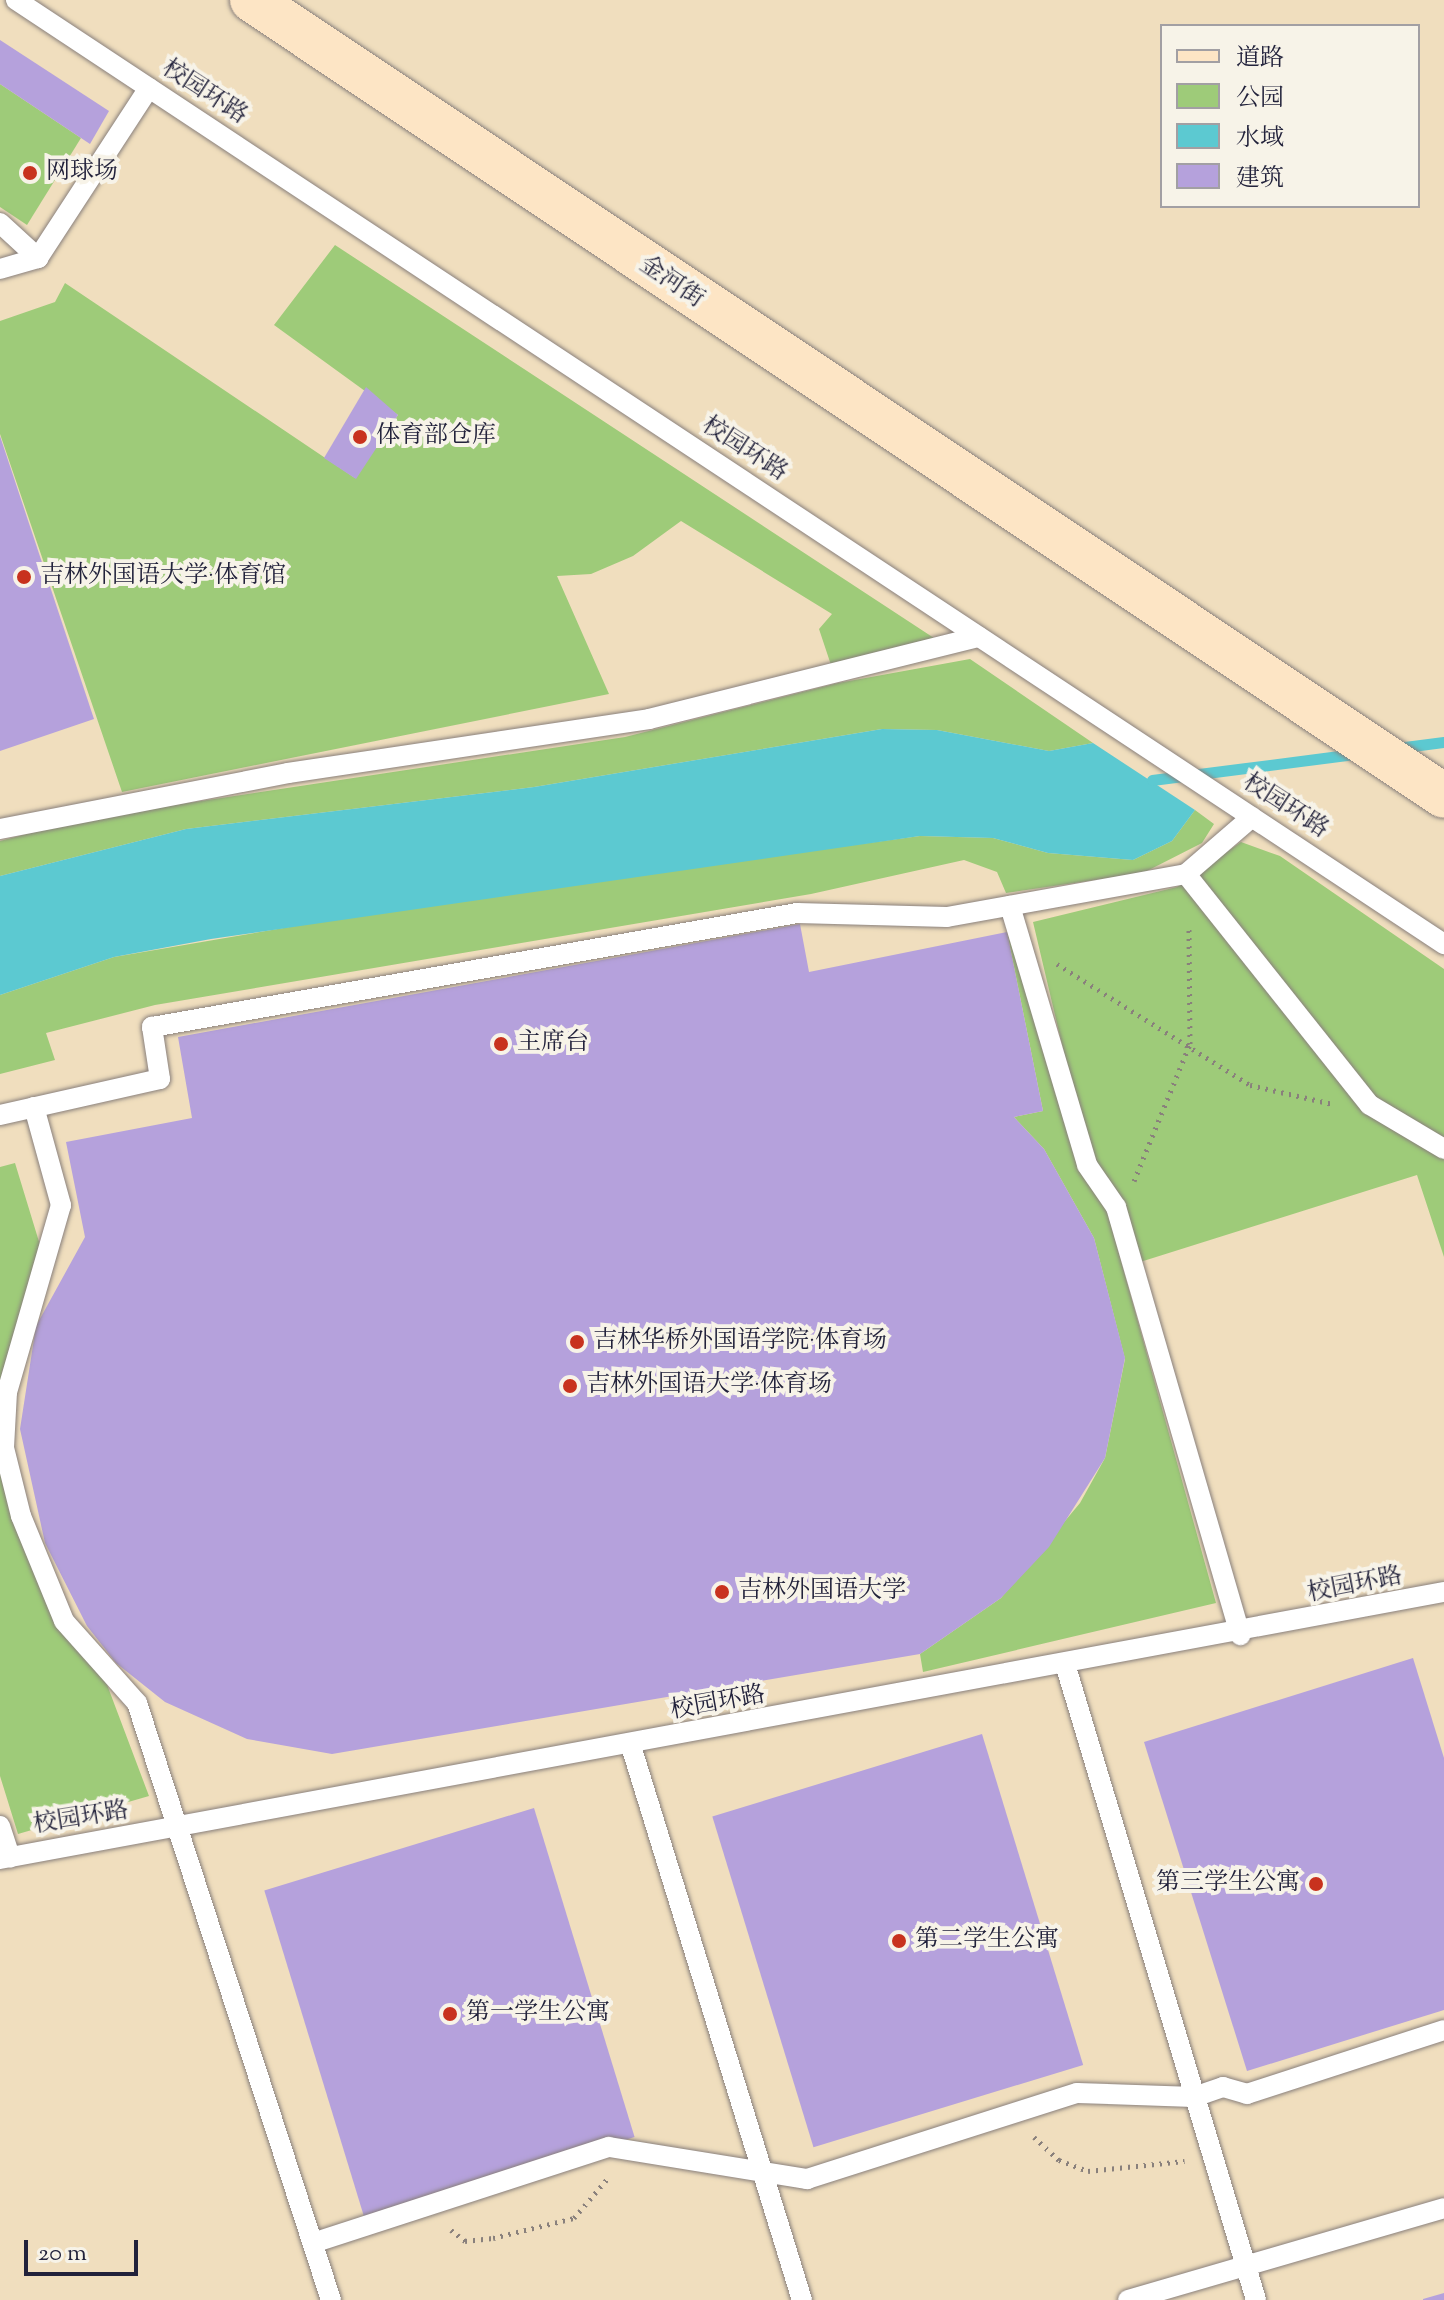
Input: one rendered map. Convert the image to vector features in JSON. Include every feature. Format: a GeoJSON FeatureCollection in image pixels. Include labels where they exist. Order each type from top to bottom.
{"type":"FeatureCollection","features":[{"type":"Feature","properties":{"kind":"street","name":"金河街"},"geometry":{"type":"LineString","coordinates":[[252,0],[1090,566],[1444,796]]}},
{"type":"Feature","properties":{"kind":"lane","name":"校园环路"},"geometry":{"type":"LineString","coordinates":[[16,0],[1444,944]]}},
{"type":"Feature","properties":{"kind":"lane"},"geometry":{"type":"LineString","coordinates":[[0,269],[38,258],[149,88]]}},
{"type":"Feature","properties":{"kind":"lane"},"geometry":{"type":"LineString","coordinates":[[0,223],[38,258]]}},
{"type":"Feature","properties":{"kind":"lane"},"geometry":{"type":"LineString","coordinates":[[0,829],[288,773],[649,719],[979,637]]}},
{"type":"Feature","properties":{"kind":"lane"},"geometry":{"type":"LineString","coordinates":[[0,1115],[160,1079],[152,1027],[797,913],[947,917],[1186,874],[1252,817]]}},
{"type":"Feature","properties":{"kind":"lane"},"geometry":{"type":"LineString","coordinates":[[1186,874],[1370,1105],[1444,1149]]}},
{"type":"Feature","properties":{"kind":"lane"},"geometry":{"type":"LineString","coordinates":[[1010,906],[1087,1165],[1116,1207],[1240,1635]]}},
{"type":"Feature","properties":{"kind":"lane"},"geometry":{"type":"LineString","coordinates":[[34,1107],[61,1205],[10,1379],[4,1448],[39,1574],[64,1621],[137,1703],[331,2300]]}},
{"type":"Feature","properties":{"kind":"lane","name":"校园环路"},"geometry":{"type":"LineString","coordinates":[[5,1858],[180,1829],[1240,1635],[1444,1593]]}},
{"type":"Feature","properties":{"kind":"lane"},"geometry":{"type":"LineString","coordinates":[[1066,1667],[1256,2300]]}},
{"type":"Feature","properties":{"kind":"lane"},"geometry":{"type":"LineString","coordinates":[[631,1746],[802,2300]]}},
{"type":"Feature","properties":{"kind":"lane"},"geometry":{"type":"LineString","coordinates":[[0,1826],[5,1858]]}},
{"type":"Feature","properties":{"kind":"lane"},"geometry":{"type":"LineString","coordinates":[[313,2243],[609,2147],[807,2179],[1077,2093],[1194,2097],[1223,2087],[1247,2094],[1444,2030]]}},
{"type":"Feature","properties":{"kind":"lane"},"geometry":{"type":"LineString","coordinates":[[1128,2300],[1444,2208]]}},
{"type":"Feature","properties":{"kind":"path"},"geometry":{"type":"LineString","coordinates":[[1116,1207],[1127,1198],[1188,1051],[1186,874]]}},
{"type":"Feature","properties":{"kind":"path"},"geometry":{"type":"LineString","coordinates":[[1020,939],[1188,1051],[1250,1085],[1309,1104],[1370,1105]]}},
{"type":"Feature","properties":{"kind":"path"},"geometry":{"type":"LineString","coordinates":[[1024,2110],[1038,2146],[1088,2171],[1212,2157]]}},
{"type":"Feature","properties":{"kind":"path"},"geometry":{"type":"LineString","coordinates":[[430,2205],[465,2241],[574,2218],[624,2149]]}},
{"type":"Feature","properties":{"kind":"green space","name":"网球场"},"geometry":{"type":"Polygon","coordinates":[[[0,84],[81,138],[27,225],[0,207],[0,84]]]}},
{"type":"Feature","properties":{"kind":"green space"},"geometry":{"type":"Polygon","coordinates":[[[335,245],[937,640],[831,665],[819,629],[832,614],[681,521],[633,556],[591,574],[557,576],[609,694],[122,792],[0,434],[0,321],[55,302],[65,283],[355,478],[398,415],[274,325],[335,245]]]}},
{"type":"Feature","properties":{"kind":"green space"},"geometry":{"type":"Polygon","coordinates":[[[970,659],[1093,743],[1049,751],[937,730],[882,729],[534,787],[186,829],[0,876],[0,841],[88,818],[625,737],[838,683],[970,659]]]}},
{"type":"Feature","properties":{"kind":"green space"},"geometry":{"type":"Polygon","coordinates":[[[1195,810],[1214,824],[1202,843],[1143,873],[1006,893],[997,872],[964,860],[811,894],[155,1005],[46,1033],[55,1060],[0,1074],[0,995],[114,957],[454,899],[920,836],[993,838],[1048,853],[1133,860],[1172,841],[1195,810]]]}},
{"type":"Feature","properties":{"kind":"green space"},"geometry":{"type":"Polygon","coordinates":[[[1241,842],[1280,856],[1444,969],[1444,1257],[1417,1175],[1137,1263],[1089,1159],[1033,922],[1177,887],[1241,842]]]}},
{"type":"Feature","properties":{"kind":"green space"},"geometry":{"type":"Polygon","coordinates":[[[1007,932],[1105,1203],[1216,1603],[923,1672],[920,1654],[1001,1598],[1080,1503],[1105,1458],[1125,1359],[1094,1238],[1044,1149],[1014,1117],[1043,1111],[1007,932]]]}},
{"type":"Feature","properties":{"kind":"green space"},"geometry":{"type":"Polygon","coordinates":[[[15,1163],[40,1245],[4,1448],[39,1574],[100,1666],[149,1796],[18,1834],[0,1776],[0,1167],[15,1163]]]}},
{"type":"Feature","properties":{"kind":"water"},"geometry":{"type":"Polygon","coordinates":[[[882,729],[937,730],[1049,751],[1093,743],[1195,810],[1172,841],[1133,860],[1048,853],[993,838],[920,836],[211,939],[114,957],[0,995],[0,876],[186,829],[534,787],[882,729]]]}},
{"type":"Feature","properties":{"kind":"building"},"geometry":{"type":"Polygon","coordinates":[[[0,40],[109,111],[90,144],[0,84],[0,40]]]}},
{"type":"Feature","properties":{"kind":"building","name":"体育部仓库"},"geometry":{"type":"Polygon","coordinates":[[[366,387],[398,415],[356,479],[324,458],[366,387]]]}},
{"type":"Feature","properties":{"kind":"building","name":"吉林外国语大学·体育馆"},"geometry":{"type":"Polygon","coordinates":[[[0,436],[94,719],[0,751],[0,436]]]}},
{"type":"Feature","properties":{"kind":"building","name":"吉林华桥外国语学院·体育场"},"geometry":{"type":"Polygon","coordinates":[[[800,924],[809,972],[1007,932],[1043,1111],[1014,1117],[1044,1149],[1094,1238],[1125,1358],[1105,1458],[1049,1547],[1001,1598],[920,1654],[332,1754],[247,1739],[165,1702],[116,1663],[87,1626],[45,1543],[20,1429],[36,1326],[85,1237],[66,1142],[192,1118],[178,1037],[800,924]]]}},
{"type":"Feature","properties":{"kind":"building","name":"第三学生公寓"},"geometry":{"type":"Polygon","coordinates":[[[1413,1658],[1444,1758],[1444,2010],[1247,2071],[1144,1742],[1413,1658]]]}},
{"type":"Feature","properties":{"kind":"building","name":"第二学生公寓"},"geometry":{"type":"Polygon","coordinates":[[[982,1734],[1083,2065],[813,2147],[712,1816],[982,1734]]]}},
{"type":"Feature","properties":{"kind":"building","name":"第一学生公寓"},"geometry":{"type":"Polygon","coordinates":[[[534,1808],[635,2137],[365,2219],[264,1890],[534,1808]]]}},
{"type":"Feature","properties":{"kind":"building"},"geometry":{"type":"Polygon","coordinates":[[[1444,2293],[1444,2300],[1423,2300],[1423,2299],[1444,2293]]]}},
{"type":"Feature","properties":{"kind":"waterway"},"geometry":{"type":"LineString","coordinates":[[1397,748],[1444,742]]}},
{"type":"Feature","properties":{"kind":"waterway"},"geometry":{"type":"LineString","coordinates":[[1152,780],[1356,754]]}},
{"type":"Feature","properties":{"kind":"place","name":"网球场"},"geometry":{"type":"Point","coordinates":[30,173]}},
{"type":"Feature","properties":{"kind":"place","name":"体育部仓库"},"geometry":{"type":"Point","coordinates":[360,437]}},
{"type":"Feature","properties":{"kind":"place","name":"吉林外国语大学·体育馆"},"geometry":{"type":"Point","coordinates":[24,577]}},
{"type":"Feature","properties":{"kind":"place","name":"主席台"},"geometry":{"type":"Point","coordinates":[501,1044]}},
{"type":"Feature","properties":{"kind":"place","name":"吉林华桥外国语学院·体育场"},"geometry":{"type":"Point","coordinates":[577,1342]}},
{"type":"Feature","properties":{"kind":"place","name":"吉林外国语大学·体育场"},"geometry":{"type":"Point","coordinates":[570,1386]}},
{"type":"Feature","properties":{"kind":"place","name":"吉林外国语大学"},"geometry":{"type":"Point","coordinates":[722,1592]}},
{"type":"Feature","properties":{"kind":"place","name":"第三学生公寓"},"geometry":{"type":"Point","coordinates":[1316,1884]}},
{"type":"Feature","properties":{"kind":"place","name":"第二学生公寓"},"geometry":{"type":"Point","coordinates":[899,1941]}},
{"type":"Feature","properties":{"kind":"place","name":"第一学生公寓"},"geometry":{"type":"Point","coordinates":[450,2014]}}]}
